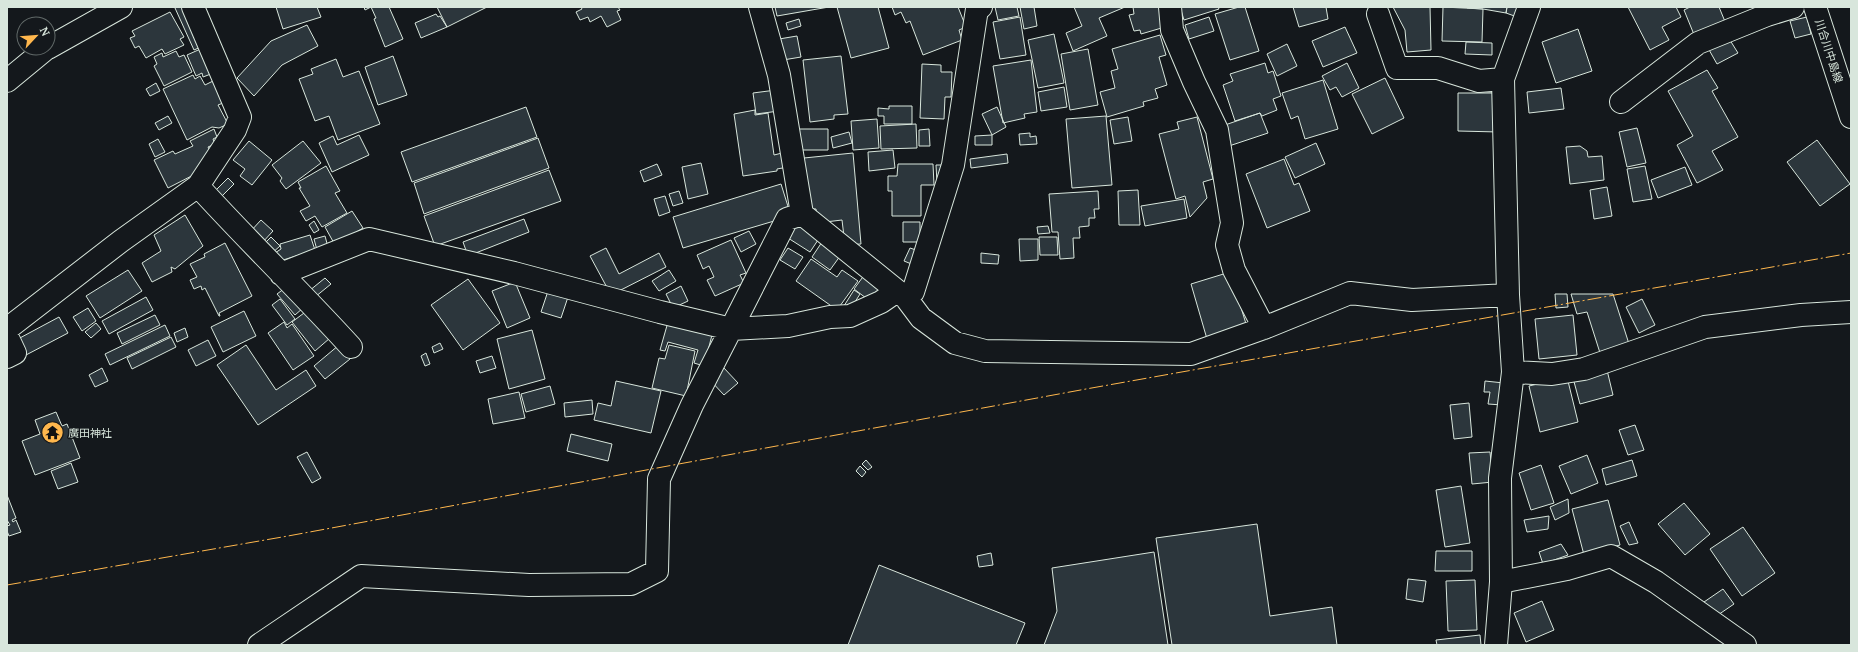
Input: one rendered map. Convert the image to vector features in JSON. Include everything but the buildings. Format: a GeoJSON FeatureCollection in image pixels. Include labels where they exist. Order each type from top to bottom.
{"type":"FeatureCollection","features":[{"type":"Feature","properties":{"kind":"street"},"geometry":{"type":"LineString","coordinates":[[56,44],[121,7]]}},
{"type":"Feature","properties":{"kind":"street"},"geometry":{"type":"LineString","coordinates":[[7,329],[121,241],[198,186],[235,130],[240,117],[193,7]]}},
{"type":"Feature","properties":{"kind":"street"},"geometry":{"type":"LineString","coordinates":[[760,7],[779,75],[802,214],[902,294],[921,318],[955,343],[985,351],[1191,354],[1264,328],[1350,293],[1412,300],[1508,295]]}},
{"type":"Feature","properties":{"kind":"street"},"geometry":{"type":"LineString","coordinates":[[281,274],[369,239],[514,273],[660,312],[731,329],[788,326],[830,317],[850,316],[881,302],[902,294],[913,292],[953,165],[977,9],[981,7]]}},
{"type":"Feature","properties":{"kind":"street"},"geometry":{"type":"LineString","coordinates":[[1170,7],[1172,30],[1194,82],[1217,130],[1232,223],[1227,245],[1234,270],[1264,328]]}},
{"type":"Feature","properties":{"kind":"street"},"geometry":{"type":"LineString","coordinates":[[1496,645],[1501,582],[1500,478],[1513,372],[1508,295],[1503,79],[1529,7]]}},
{"type":"Feature","properties":{"kind":"street"},"geometry":{"type":"LineString","coordinates":[[1622,102],[1698,43],[1767,15],[1794,7]]}},
{"type":"Feature","properties":{"kind":"street","name":"川合川中島線"},"geometry":{"type":"LineString","coordinates":[[1814,7],[1851,117]]}},
{"type":"Feature","properties":{"kind":"street"},"geometry":{"type":"LineString","coordinates":[[1378,14],[1397,68],[1438,68],[1479,81],[1503,79]]}},
{"type":"Feature","properties":{"kind":"street"},"geometry":{"type":"LineString","coordinates":[[7,81],[38,56]]}},
{"type":"Feature","properties":{"kind":"street"},"geometry":{"type":"LineString","coordinates":[[198,186],[351,347]]}},
{"type":"Feature","properties":{"kind":"street"},"geometry":{"type":"LineString","coordinates":[[260,645],[361,576],[529,585],[631,584],[657,571],[659,479],[692,405],[787,219],[802,214]]}},
{"type":"Feature","properties":{"kind":"street"},"geometry":{"type":"LineString","coordinates":[[1513,372],[1552,374],[1584,369],[1705,328],[1801,314],[1851,312]]}},
{"type":"Feature","properties":{"kind":"street"},"geometry":{"type":"LineString","coordinates":[[7,336],[15,353],[7,357]]}},
{"type":"Feature","properties":{"kind":"street"},"geometry":{"type":"LineString","coordinates":[[1501,582],[1567,569],[1611,556],[1656,582],[1745,645]]}},
{"type":"Feature","properties":{"kind":"power"},"geometry":{"type":"LineString","coordinates":[[7,585],[288,536],[1086,389],[1851,253]]}},
{"type":"Feature","properties":{"kind":"place","name":"廣田神社"},"geometry":{"type":"Point","coordinates":[52,433]}}]}
